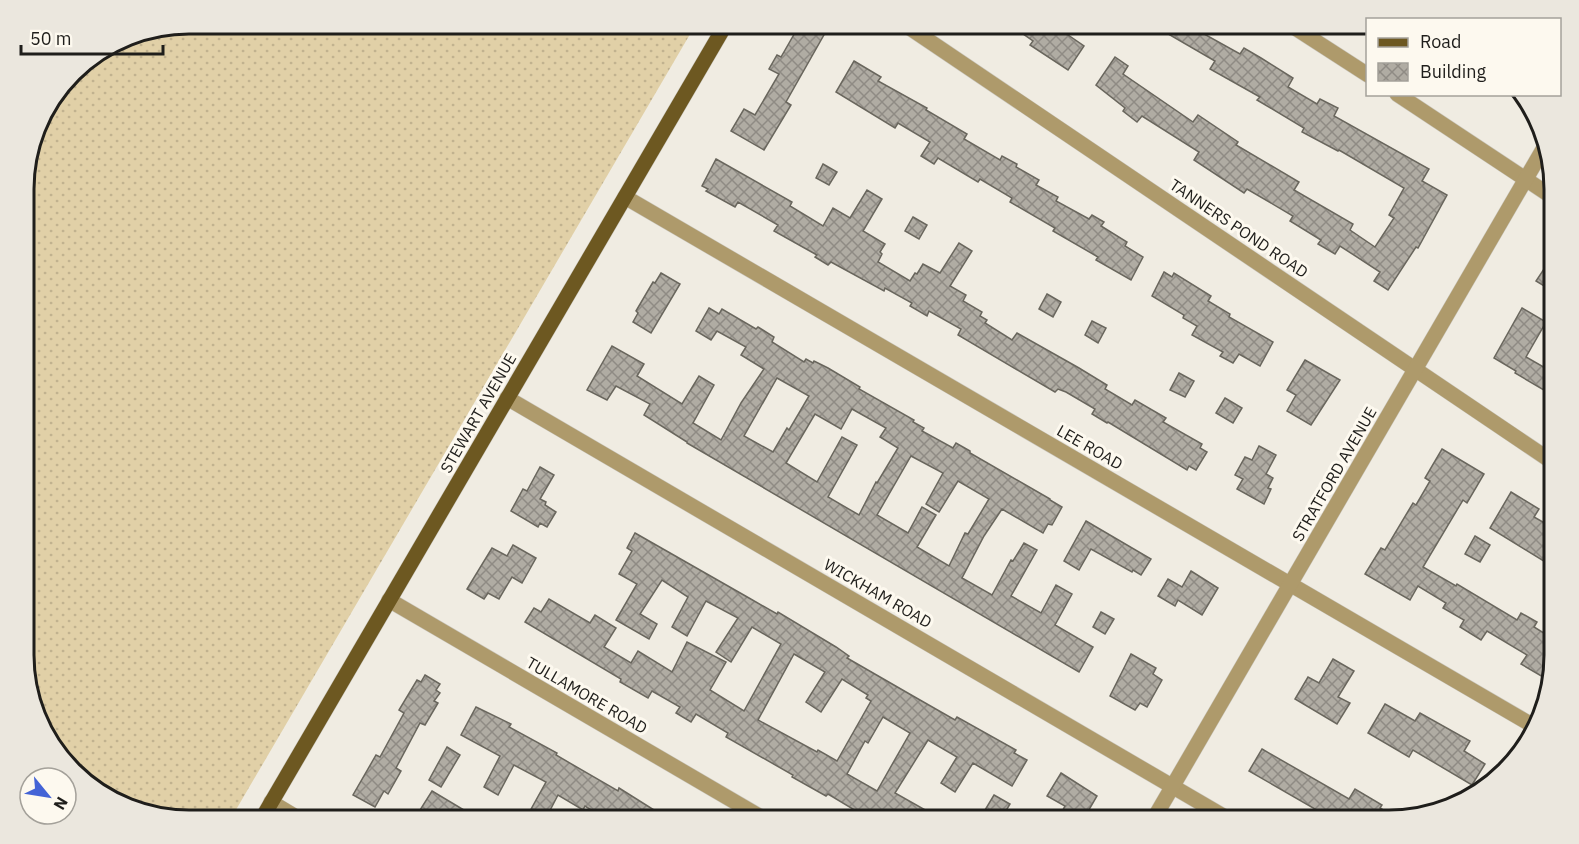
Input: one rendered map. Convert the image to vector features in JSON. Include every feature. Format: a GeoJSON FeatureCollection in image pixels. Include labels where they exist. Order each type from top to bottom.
{"type":"FeatureCollection","features":[{"type":"Feature","properties":{"kind":"main road","name":"STEWART AVENUE"},"geometry":{"type":"LineString","coordinates":[[267,810],[720,35]]}},
{"type":"Feature","properties":{"kind":"street","name":"TANNERS POND ROAD"},"geometry":{"type":"LineString","coordinates":[[920,35],[1544,456]]}},
{"type":"Feature","properties":{"kind":"street"},"geometry":{"type":"LineString","coordinates":[[1306,35],[1366,74]]}},
{"type":"Feature","properties":{"kind":"street"},"geometry":{"type":"LineString","coordinates":[[1400,96],[1544,191]]}},
{"type":"Feature","properties":{"kind":"street","name":"STRATFORD AVENUE"},"geometry":{"type":"LineString","coordinates":[[1159,809],[1540,155]]}},
{"type":"Feature","properties":{"kind":"street","name":"LEE ROAD"},"geometry":{"type":"LineString","coordinates":[[625,196],[1528,724]]}},
{"type":"Feature","properties":{"kind":"street","name":"WICKHAM ROAD"},"geometry":{"type":"LineString","coordinates":[[507,398],[1212,809]]}},
{"type":"Feature","properties":{"kind":"street","name":"TULLAMORE ROAD"},"geometry":{"type":"LineString","coordinates":[[389,600],[748,810]]}},
{"type":"Feature","properties":{"kind":"street"},"geometry":{"type":"LineString","coordinates":[[271,802],[285,810]]}},
{"type":"Feature","properties":{"kind":"shaded area"},"geometry":{"type":"Polygon","coordinates":[[[179,35],[690,35],[236,810],[190,810],[159,807],[121,794],[95,777],[67,749],[46,714],[36,675],[34,654],[35,179],[40,149],[50,121],[61,103],[87,73],[130,46],[159,37],[179,35]]]}},
{"type":"Feature","properties":{"kind":"building"},"geometry":{"type":"Polygon","coordinates":[[[794,35],[824,35],[786,102],[791,105],[764,150],[731,131],[744,109],[755,115],[779,74],[769,69],[777,55],[781,57],[794,35]]]}},
{"type":"Feature","properties":{"kind":"building"},"geometry":{"type":"Polygon","coordinates":[[[1025,35],[1068,35],[1084,46],[1068,70],[1030,45],[1033,41],[1025,35]]]}},
{"type":"Feature","properties":{"kind":"building"},"geometry":{"type":"Polygon","coordinates":[[[1170,35],[1206,35],[1240,54],[1244,48],[1293,78],[1288,87],[1317,104],[1320,99],[1338,108],[1334,116],[1429,169],[1422,181],[1447,195],[1418,248],[1416,247],[1388,290],[1374,281],[1380,272],[1340,246],[1335,254],[1318,244],[1321,240],[1290,221],[1293,216],[1247,189],[1244,193],[1194,160],[1199,152],[1142,116],[1137,122],[1123,111],[1125,108],[1096,85],[1115,57],[1128,66],[1123,74],[1193,122],[1198,115],[1238,142],[1236,145],[1299,182],[1294,190],[1353,224],[1350,230],[1375,247],[1394,218],[1389,215],[1404,188],[1339,150],[1302,132],[1304,128],[1257,100],[1260,97],[1210,69],[1215,61],[1170,35]]]}},
{"type":"Feature","properties":{"kind":"building"},"geometry":{"type":"Polygon","coordinates":[[[854,61],[881,77],[878,81],[927,108],[926,110],[967,134],[964,139],[1000,160],[1002,156],[1017,164],[1016,167],[1039,180],[1036,185],[1058,197],[1056,201],[1089,219],[1092,215],[1104,222],[1101,226],[1127,242],[1125,246],[1143,257],[1131,280],[1096,260],[1098,257],[1053,231],[1055,228],[1010,202],[1012,198],[980,179],[978,182],[938,158],[934,164],[921,156],[930,142],[898,123],[895,128],[836,92],[854,61]]]}},
{"type":"Feature","properties":{"kind":"building"},"geometry":{"type":"Polygon","coordinates":[[[716,159],[792,202],[790,206],[823,226],[833,208],[850,218],[867,190],[882,199],[863,231],[885,244],[878,262],[910,281],[923,264],[940,273],[959,243],[972,251],[950,286],[966,295],[963,301],[982,312],[980,316],[987,320],[985,323],[1012,340],[1017,333],[1107,385],[1105,389],[1132,405],[1135,400],[1166,418],[1163,422],[1202,444],[1200,448],[1207,452],[1196,470],[1189,466],[1187,470],[1092,414],[1095,409],[1066,392],[1058,389],[1055,392],[958,335],[961,329],[929,311],[927,316],[910,306],[912,303],[885,288],[884,291],[831,262],[828,265],[815,257],[817,255],[774,231],[778,225],[738,202],[735,207],[706,191],[708,189],[702,186],[716,159]]]}},
{"type":"Feature","properties":{"kind":"building"},"geometry":{"type":"Polygon","coordinates":[[[823,164],[837,172],[829,185],[816,178],[823,164]]]}},
{"type":"Feature","properties":{"kind":"building"},"geometry":{"type":"Polygon","coordinates":[[[913,217],[927,225],[919,239],[905,231],[913,217]]]}},
{"type":"Feature","properties":{"kind":"building"},"geometry":{"type":"Polygon","coordinates":[[[1544,269],[1544,286],[1536,281],[1544,269]]]}},
{"type":"Feature","properties":{"kind":"building"},"geometry":{"type":"Polygon","coordinates":[[[1164,272],[1172,277],[1174,273],[1211,296],[1208,301],[1230,314],[1229,317],[1273,342],[1260,366],[1239,354],[1233,363],[1220,356],[1223,352],[1192,335],[1197,326],[1183,318],[1184,315],[1152,296],[1164,272]]]}},
{"type":"Feature","properties":{"kind":"building"},"geometry":{"type":"Polygon","coordinates":[[[661,273],[680,284],[651,333],[633,322],[638,313],[636,311],[661,273]]]}},
{"type":"Feature","properties":{"kind":"building"},"geometry":{"type":"Polygon","coordinates":[[[1047,294],[1061,302],[1053,317],[1039,309],[1047,294]]]}},
{"type":"Feature","properties":{"kind":"building"},"geometry":{"type":"Polygon","coordinates":[[[709,308],[719,314],[722,309],[774,337],[772,342],[804,362],[806,359],[813,363],[814,361],[860,387],[859,389],[914,420],[913,422],[924,428],[922,431],[953,448],[956,443],[1062,507],[1052,525],[1048,524],[1043,533],[1002,509],[984,536],[962,578],[992,595],[1011,560],[1013,561],[1024,543],[1037,550],[1011,596],[1041,613],[1056,585],[1072,594],[1055,625],[1093,647],[1079,672],[687,443],[644,415],[650,404],[616,386],[607,400],[587,390],[612,346],[644,364],[637,376],[682,404],[699,376],[714,385],[693,423],[721,440],[741,403],[764,369],[741,355],[746,347],[717,331],[711,340],[696,331],[709,308]],[[777,378],[744,436],[773,452],[809,396],[777,378]],[[852,409],[841,429],[815,414],[786,463],[817,482],[842,437],[857,445],[828,497],[859,515],[876,482],[898,448],[880,437],[886,428],[852,409]],[[911,456],[877,515],[908,533],[922,507],[936,515],[917,547],[949,566],[965,533],[968,534],[989,499],[958,481],[939,512],[926,504],[943,473],[911,456]]]}},
{"type":"Feature","properties":{"kind":"building"},"geometry":{"type":"Polygon","coordinates":[[[1522,308],[1544,321],[1544,326],[1526,357],[1544,367],[1544,390],[1494,358],[1522,308]]]}},
{"type":"Feature","properties":{"kind":"building"},"geometry":{"type":"Polygon","coordinates":[[[1092,321],[1106,328],[1098,343],[1085,335],[1092,321]]]}},
{"type":"Feature","properties":{"kind":"building"},"geometry":{"type":"Polygon","coordinates":[[[1305,360],[1340,380],[1311,425],[1287,411],[1296,395],[1287,390],[1305,360]]]}},
{"type":"Feature","properties":{"kind":"building"},"geometry":{"type":"Polygon","coordinates":[[[1179,373],[1194,381],[1185,397],[1170,390],[1179,373]]]}},
{"type":"Feature","properties":{"kind":"building"},"geometry":{"type":"Polygon","coordinates":[[[1225,398],[1242,408],[1233,423],[1216,413],[1225,398]]]}},
{"type":"Feature","properties":{"kind":"building"},"geometry":{"type":"Polygon","coordinates":[[[1259,446],[1276,455],[1266,474],[1273,478],[1264,504],[1237,489],[1243,479],[1235,475],[1245,457],[1252,460],[1259,446]]]}},
{"type":"Feature","properties":{"kind":"building"},"geometry":{"type":"Polygon","coordinates":[[[1442,449],[1484,474],[1467,503],[1463,500],[1423,567],[1456,586],[1457,584],[1517,620],[1521,613],[1537,622],[1534,627],[1544,633],[1543,677],[1521,664],[1527,655],[1487,631],[1481,640],[1460,627],[1464,620],[1443,608],[1446,603],[1418,586],[1410,600],[1365,574],[1381,548],[1385,550],[1413,503],[1416,505],[1430,481],[1425,478],[1442,449]]]}},
{"type":"Feature","properties":{"kind":"building"},"geometry":{"type":"Polygon","coordinates":[[[540,467],[554,475],[540,499],[556,512],[547,527],[540,523],[538,527],[511,511],[523,489],[527,491],[540,467]]]}},
{"type":"Feature","properties":{"kind":"building"},"geometry":{"type":"Polygon","coordinates":[[[1511,492],[1539,509],[1534,517],[1544,523],[1544,561],[1490,528],[1511,492]]]}},
{"type":"Feature","properties":{"kind":"building"},"geometry":{"type":"Polygon","coordinates":[[[1086,521],[1151,559],[1141,575],[1091,549],[1079,570],[1064,561],[1086,521]]]}},
{"type":"Feature","properties":{"kind":"building"},"geometry":{"type":"Polygon","coordinates":[[[635,533],[777,614],[778,612],[836,647],[849,656],[847,658],[955,720],[957,717],[1016,750],[1014,753],[1027,760],[1012,786],[973,763],[955,792],[941,783],[957,757],[928,740],[895,793],[924,809],[853,809],[828,794],[826,796],[792,777],[793,775],[726,737],[728,733],[696,714],[691,722],[676,713],[680,707],[652,691],[648,698],[620,682],[621,679],[525,622],[534,608],[541,612],[549,599],[590,623],[595,615],[616,628],[604,647],[631,663],[638,651],[672,672],[687,642],[726,662],[710,690],[744,711],[781,644],[752,627],[731,662],[716,652],[738,618],[706,601],[687,636],[672,627],[688,597],[662,580],[640,614],[657,624],[649,639],[616,620],[637,584],[619,574],[632,551],[627,548],[635,533]],[[794,654],[758,720],[837,761],[871,701],[866,698],[868,695],[842,679],[821,712],[806,702],[825,672],[794,654]],[[883,717],[868,743],[865,741],[847,774],[877,791],[910,733],[883,717]]]}},
{"type":"Feature","properties":{"kind":"building"},"geometry":{"type":"Polygon","coordinates":[[[1475,536],[1490,545],[1480,562],[1465,554],[1475,536]]]}},
{"type":"Feature","properties":{"kind":"building"},"geometry":{"type":"Polygon","coordinates":[[[513,545],[536,558],[522,583],[512,577],[499,599],[488,593],[484,599],[467,589],[492,548],[507,556],[513,545]]]}},
{"type":"Feature","properties":{"kind":"building"},"geometry":{"type":"Polygon","coordinates":[[[1191,571],[1218,588],[1202,615],[1178,600],[1175,606],[1158,596],[1168,579],[1182,587],[1191,571]]]}},
{"type":"Feature","properties":{"kind":"building"},"geometry":{"type":"Polygon","coordinates":[[[1101,612],[1114,619],[1105,634],[1093,627],[1101,612]]]}},
{"type":"Feature","properties":{"kind":"building"},"geometry":{"type":"Polygon","coordinates":[[[1131,654],[1156,668],[1153,674],[1162,680],[1147,707],[1140,703],[1135,710],[1110,696],[1131,654]]]}},
{"type":"Feature","properties":{"kind":"building"},"geometry":{"type":"Polygon","coordinates":[[[1333,659],[1354,671],[1338,697],[1350,703],[1337,724],[1295,699],[1308,677],[1319,683],[1333,659]]]}},
{"type":"Feature","properties":{"kind":"building"},"geometry":{"type":"Polygon","coordinates":[[[425,675],[440,684],[436,690],[440,693],[434,701],[438,703],[425,725],[420,723],[396,768],[401,771],[388,794],[384,791],[375,807],[353,795],[376,755],[380,757],[404,713],[399,710],[417,680],[421,682],[425,675]]]}},
{"type":"Feature","properties":{"kind":"building"},"geometry":{"type":"Polygon","coordinates":[[[1385,704],[1415,721],[1420,713],[1470,741],[1464,751],[1485,764],[1472,785],[1413,750],[1409,757],[1368,733],[1385,704]]]}},
{"type":"Feature","properties":{"kind":"building"},"geometry":{"type":"Polygon","coordinates":[[[476,707],[511,724],[509,727],[653,810],[591,810],[585,806],[582,810],[558,795],[550,810],[531,810],[546,782],[514,765],[498,795],[484,787],[500,756],[461,735],[476,707]]]}},
{"type":"Feature","properties":{"kind":"building"},"geometry":{"type":"Polygon","coordinates":[[[447,747],[460,755],[441,787],[429,780],[447,747]]]}},
{"type":"Feature","properties":{"kind":"building"},"geometry":{"type":"Polygon","coordinates":[[[1262,749],[1349,799],[1355,789],[1382,805],[1382,809],[1315,809],[1249,771],[1262,749]]]}},
{"type":"Feature","properties":{"kind":"building"},"geometry":{"type":"Polygon","coordinates":[[[1061,773],[1097,796],[1089,809],[1063,809],[1065,806],[1047,796],[1061,773]]]}},
{"type":"Feature","properties":{"kind":"building"},"geometry":{"type":"Polygon","coordinates":[[[432,791],[464,810],[420,810],[432,791]]]}},
{"type":"Feature","properties":{"kind":"building"},"geometry":{"type":"Polygon","coordinates":[[[994,795],[1010,804],[1007,809],[985,809],[994,795]]]}}]}
